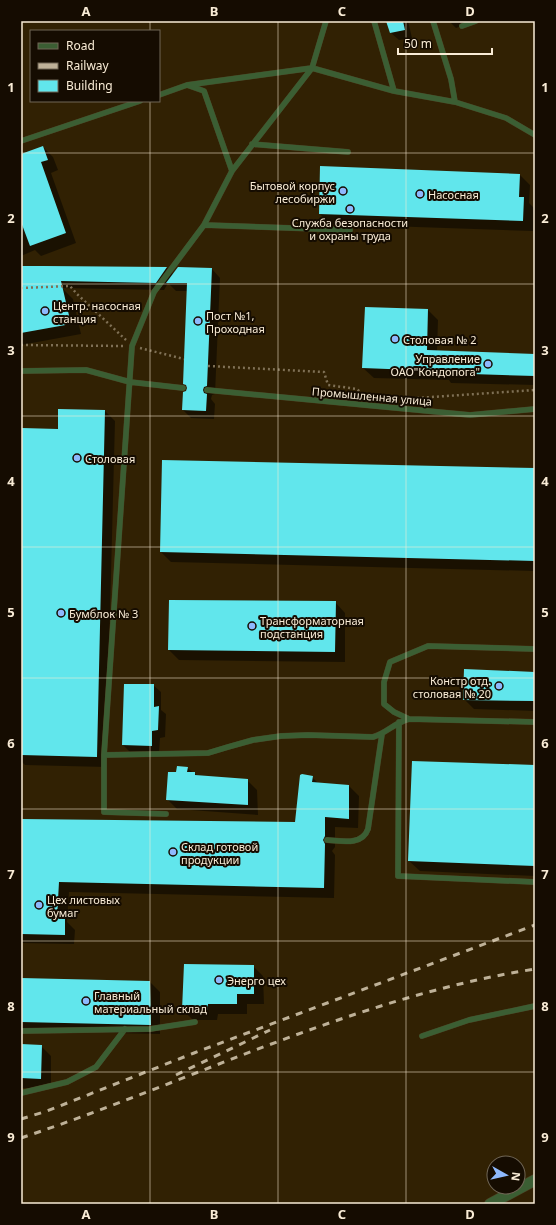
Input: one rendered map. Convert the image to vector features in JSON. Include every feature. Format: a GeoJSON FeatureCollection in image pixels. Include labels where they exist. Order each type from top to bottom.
{"type":"FeatureCollection","features":[{"type":"Feature","properties":{"kind":"street"},"geometry":{"type":"LineString","coordinates":[[490,1204],[535,1180]]}},
{"type":"Feature","properties":{"kind":"lane"},"geometry":{"type":"LineString","coordinates":[[166,814],[104,812],[104,756],[132,346],[154,292],[204,225],[232,171],[312,68],[326,21]]}},
{"type":"Feature","properties":{"kind":"lane"},"geometry":{"type":"LineString","coordinates":[[374,21],[394,91]]}},
{"type":"Feature","properties":{"kind":"lane"},"geometry":{"type":"LineString","coordinates":[[433,21],[451,79],[455,102]]}},
{"type":"Feature","properties":{"kind":"lane"},"geometry":{"type":"LineString","coordinates":[[462,26],[476,21]]}},
{"type":"Feature","properties":{"kind":"lane"},"geometry":{"type":"LineString","coordinates":[[160,95],[188,85],[312,68],[394,91],[455,102],[506,118],[535,135]]}},
{"type":"Feature","properties":{"kind":"lane"},"geometry":{"type":"LineString","coordinates":[[188,85],[204,92],[232,171]]}},
{"type":"Feature","properties":{"kind":"lane"},"geometry":{"type":"LineString","coordinates":[[21,141],[137,102]]}},
{"type":"Feature","properties":{"kind":"lane"},"geometry":{"type":"LineString","coordinates":[[252,144],[348,152]]}},
{"type":"Feature","properties":{"kind":"lane"},"geometry":{"type":"LineString","coordinates":[[204,225],[350,230]]}},
{"type":"Feature","properties":{"kind":"lane"},"geometry":{"type":"LineString","coordinates":[[21,371],[86,370],[130,382],[183,388]]}},
{"type":"Feature","properties":{"kind":"lane","name":"Промышленная улица"},"geometry":{"type":"LineString","coordinates":[[207,390],[470,415],[535,409]]}},
{"type":"Feature","properties":{"kind":"lane"},"geometry":{"type":"LineString","coordinates":[[408,719],[394,712],[384,704],[384,682],[390,662],[428,646],[535,649]]}},
{"type":"Feature","properties":{"kind":"lane"},"geometry":{"type":"LineString","coordinates":[[104,756],[208,753],[253,740],[281,736],[308,735],[373,737],[382,734],[399,722],[408,719],[535,722]]}},
{"type":"Feature","properties":{"kind":"lane"},"geometry":{"type":"LineString","coordinates":[[399,722],[398,876],[535,882]]}},
{"type":"Feature","properties":{"kind":"lane"},"geometry":{"type":"LineString","coordinates":[[327,840],[357,841],[366,835],[382,734]]}},
{"type":"Feature","properties":{"kind":"lane"},"geometry":{"type":"LineString","coordinates":[[422,1036],[469,1020],[535,1006]]}},
{"type":"Feature","properties":{"kind":"lane"},"geometry":{"type":"LineString","coordinates":[[21,1031],[150,1029],[196,1022]]}},
{"type":"Feature","properties":{"kind":"lane"},"geometry":{"type":"LineString","coordinates":[[21,1093],[67,1082],[96,1067],[125,1029]]}},
{"type":"Feature","properties":{"kind":"path"},"geometry":{"type":"LineString","coordinates":[[21,288],[70,286],[132,346]]}},
{"type":"Feature","properties":{"kind":"path"},"geometry":{"type":"LineString","coordinates":[[21,345],[132,346],[184,359]]}},
{"type":"Feature","properties":{"kind":"path"},"geometry":{"type":"LineString","coordinates":[[208,366],[324,372],[328,385],[357,389],[369,401]]}},
{"type":"Feature","properties":{"kind":"path"},"geometry":{"type":"LineString","coordinates":[[400,399],[535,390]]}},
{"type":"Feature","properties":{"kind":"building"},"geometry":{"type":"Polygon","coordinates":[[[386,21],[403,21],[405,30],[390,33],[386,21]]]}},
{"type":"Feature","properties":{"kind":"building"},"geometry":{"type":"Polygon","coordinates":[[[43,146],[48,160],[41,162],[66,233],[30,246],[21,222],[21,154],[43,146]]]}},
{"type":"Feature","properties":{"kind":"building"},"geometry":{"type":"Polygon","coordinates":[[[320,166],[520,174],[519,197],[524,197],[523,221],[319,214],[320,166]]]}},
{"type":"Feature","properties":{"kind":"building"},"geometry":{"type":"Polygon","coordinates":[[[21,266],[167,267],[156,283],[61,281],[71,324],[21,333],[21,266]]]}},
{"type":"Feature","properties":{"kind":"building","name":"Пост №1, Проходная"},"geometry":{"type":"Polygon","coordinates":[[[178,267],[212,268],[207,386],[204,387],[203,390],[204,393],[207,394],[206,411],[182,410],[183,392],[186,391],[187,388],[186,385],[183,384],[187,283],[166,283],[178,267]]]}},
{"type":"Feature","properties":{"kind":"building","name":"Столовая № 2"},"geometry":{"type":"Polygon","coordinates":[[[365,307],[428,309],[427,350],[535,354],[535,376],[440,373],[440,371],[362,368],[365,307]]]}},
{"type":"Feature","properties":{"kind":"building","name":"Бумблок № 3"},"geometry":{"type":"Polygon","coordinates":[[[58,409],[105,410],[97,757],[21,755],[22,428],[58,429],[58,409]]]}},
{"type":"Feature","properties":{"kind":"building"},"geometry":{"type":"Polygon","coordinates":[[[162,460],[535,468],[535,561],[160,552],[162,460]]]}},
{"type":"Feature","properties":{"kind":"building","name":"Трансформаторная подстанция"},"geometry":{"type":"Polygon","coordinates":[[[169,600],[336,601],[335,652],[168,650],[169,600]]]}},
{"type":"Feature","properties":{"kind":"building","name":"Констр отд. столовая № 20"},"geometry":{"type":"Polygon","coordinates":[[[464,669],[535,672],[535,701],[463,700],[464,669]]]}},
{"type":"Feature","properties":{"kind":"building"},"geometry":{"type":"Polygon","coordinates":[[[124,684],[154,684],[154,707],[159,706],[158,730],[152,731],[152,746],[122,745],[124,684]]]}},
{"type":"Feature","properties":{"kind":"building"},"geometry":{"type":"Polygon","coordinates":[[[412,761],[535,765],[535,866],[408,861],[412,761]]]}},
{"type":"Feature","properties":{"kind":"building"},"geometry":{"type":"Polygon","coordinates":[[[177,766],[188,767],[187,772],[195,772],[195,775],[248,779],[248,805],[166,800],[168,772],[176,772],[177,766]]]}},
{"type":"Feature","properties":{"kind":"building","name":"Склад готовой продукции"},"geometry":{"type":"Polygon","coordinates":[[[300,775],[313,776],[312,782],[349,785],[349,819],[325,817],[325,836],[323,840],[325,844],[324,888],[59,882],[57,918],[65,919],[65,935],[21,934],[21,819],[295,822],[300,775]]]}},
{"type":"Feature","properties":{"kind":"building","name":"Энерго цех"},"geometry":{"type":"Polygon","coordinates":[[[184,964],[254,965],[254,994],[237,994],[237,1004],[208,1004],[208,1010],[182,1010],[184,964]]]}},
{"type":"Feature","properties":{"kind":"building","name":"Главный материальный склад"},"geometry":{"type":"Polygon","coordinates":[[[21,978],[150,981],[151,1025],[21,1022],[21,978]]]}},
{"type":"Feature","properties":{"kind":"building"},"geometry":{"type":"Polygon","coordinates":[[[21,1044],[42,1045],[41,1079],[21,1078],[21,1044]]]}},
{"type":"Feature","properties":{"kind":"railway"},"geometry":{"type":"LineString","coordinates":[[21,1119],[47,1111],[194,1053],[535,925]]}},
{"type":"Feature","properties":{"kind":"railway"},"geometry":{"type":"LineString","coordinates":[[21,1138],[85,1116],[339,1020],[403,999],[469,982],[535,969]]}},
{"type":"Feature","properties":{"kind":"railway"},"geometry":{"type":"LineString","coordinates":[[176,1075],[270,1030]]}},
{"type":"Feature","properties":{"kind":"place","name":"Бытовой корпус лесобиржи"},"geometry":{"type":"Point","coordinates":[343,191]}},
{"type":"Feature","properties":{"kind":"place","name":"Насосная"},"geometry":{"type":"Point","coordinates":[420,194]}},
{"type":"Feature","properties":{"kind":"place","name":"Служба безопасности и охраны труда"},"geometry":{"type":"Point","coordinates":[350,209]}},
{"type":"Feature","properties":{"kind":"place","name":"Центр. насосная станция"},"geometry":{"type":"Point","coordinates":[45,311]}},
{"type":"Feature","properties":{"kind":"place","name":"Пост №1, Проходная"},"geometry":{"type":"Point","coordinates":[198,321]}},
{"type":"Feature","properties":{"kind":"place","name":"Столовая № 2"},"geometry":{"type":"Point","coordinates":[395,339]}},
{"type":"Feature","properties":{"kind":"place","name":"Управление ОАО\"Кондопога\""},"geometry":{"type":"Point","coordinates":[488,364]}},
{"type":"Feature","properties":{"kind":"place","name":"Столовая"},"geometry":{"type":"Point","coordinates":[77,458]}},
{"type":"Feature","properties":{"kind":"place","name":"Бумблок № 3"},"geometry":{"type":"Point","coordinates":[61,613]}},
{"type":"Feature","properties":{"kind":"place","name":"Трансформаторная подстанция"},"geometry":{"type":"Point","coordinates":[252,626]}},
{"type":"Feature","properties":{"kind":"place","name":"Констр отд. столовая № 20"},"geometry":{"type":"Point","coordinates":[499,686]}},
{"type":"Feature","properties":{"kind":"place","name":"Склад готовой продукции"},"geometry":{"type":"Point","coordinates":[173,852]}},
{"type":"Feature","properties":{"kind":"place","name":"Цех листовых бумаг"},"geometry":{"type":"Point","coordinates":[39,905]}},
{"type":"Feature","properties":{"kind":"place","name":"Энерго цех"},"geometry":{"type":"Point","coordinates":[219,980]}},
{"type":"Feature","properties":{"kind":"place","name":"Главный материальный склад"},"geometry":{"type":"Point","coordinates":[86,1001]}}]}
